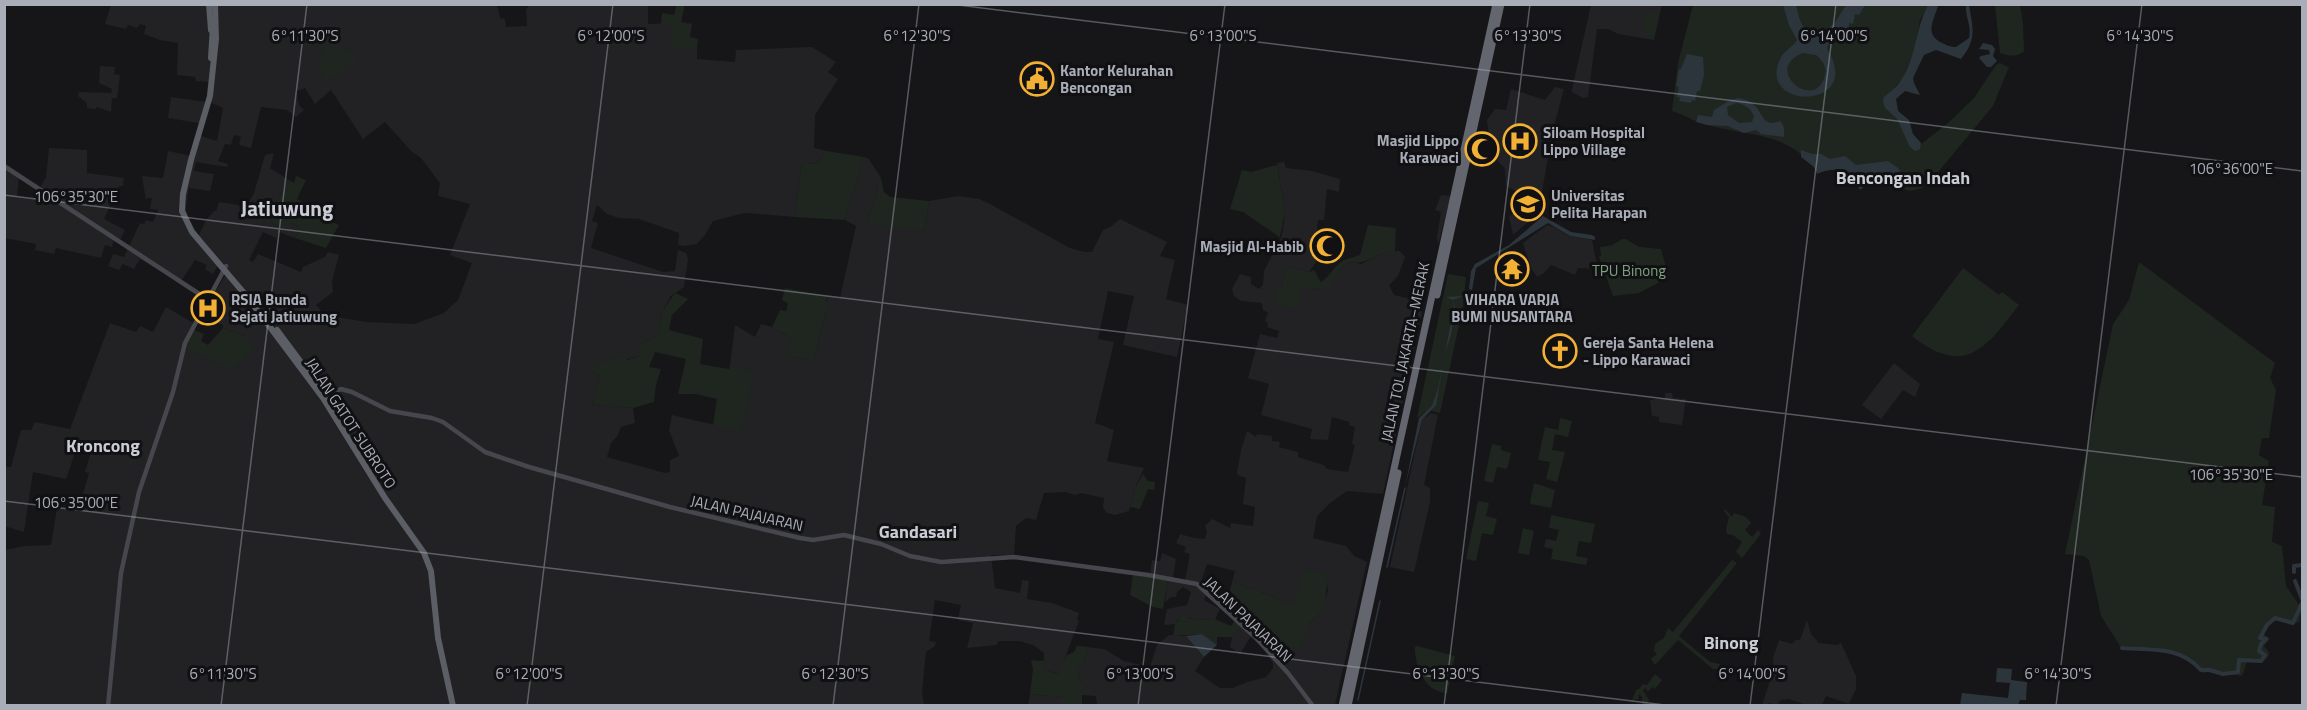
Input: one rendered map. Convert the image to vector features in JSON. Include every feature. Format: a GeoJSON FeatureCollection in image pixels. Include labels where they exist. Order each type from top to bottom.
{"type":"FeatureCollection","features":[{"type":"Feature","properties":{"kind":"highway","name":"JALAN GATOT SUBROTO"},"geometry":{"type":"LineString","coordinates":[[213,4],[214,40],[208,101],[184,188],[182,211],[192,232],[224,267],[325,397],[424,553],[431,571],[438,638],[454,705]]}},
{"type":"Feature","properties":{"kind":"highway"},"geometry":{"type":"LineString","coordinates":[[213,4],[214,40]]}},
{"type":"Feature","properties":{"kind":"highway","name":"JALAN TOL JAKARTA–MERAK"},"geometry":{"type":"LineString","coordinates":[[1342,705],[1496,4]]}},
{"type":"Feature","properties":{"kind":"highway","name":"JALAN TOL JAKARTA–MERAK"},"geometry":{"type":"LineString","coordinates":[[1348,705],[1501,4]]}},
{"type":"Feature","properties":{"kind":"main road"},"geometry":{"type":"LineString","coordinates":[[4,166],[207,299]]}},
{"type":"Feature","properties":{"kind":"main road"},"geometry":{"type":"LineString","coordinates":[[108,705],[122,570],[139,492],[173,392],[183,351],[224,267]]}},
{"type":"Feature","properties":{"kind":"main road","name":"JALAN PAJAJARAN"},"geometry":{"type":"LineString","coordinates":[[325,397],[340,389],[352,392],[390,411],[429,417],[443,422],[485,452],[529,467],[670,507],[800,538],[813,540],[844,535],[881,543],[910,556],[941,562],[1014,557],[1197,584],[1256,638],[1313,705]]}},
{"type":"Feature","properties":{"kind":"shaded area"},"geometry":{"type":"Polygon","coordinates":[[[111,5],[497,5],[500,18],[505,19],[506,27],[527,26],[526,10],[529,5],[648,5],[648,24],[672,23],[672,48],[697,48],[697,59],[735,62],[736,50],[812,47],[836,62],[828,72],[838,79],[815,115],[814,148],[827,151],[816,164],[802,163],[795,217],[745,213],[713,221],[697,244],[684,246],[678,245],[679,233],[639,219],[619,218],[607,214],[597,205],[592,221],[598,223],[591,248],[663,272],[675,271],[678,250],[686,253],[688,259],[684,287],[671,296],[663,310],[657,336],[640,344],[640,356],[585,370],[600,375],[592,404],[633,408],[635,423],[621,427],[611,443],[607,457],[665,473],[670,472],[670,460],[679,456],[669,430],[672,415],[741,431],[754,371],[730,366],[735,325],[755,337],[761,324],[772,327],[793,339],[786,355],[814,361],[826,311],[827,296],[840,298],[856,226],[845,220],[864,157],[868,158],[881,178],[868,220],[924,231],[929,201],[958,196],[979,199],[1070,248],[1085,252],[1092,252],[1103,230],[1120,219],[1167,242],[1160,256],[1175,260],[1166,299],[1188,305],[1177,357],[1123,345],[1134,296],[1108,291],[1098,339],[1114,342],[1095,423],[1114,430],[1107,461],[1144,468],[1135,488],[1129,511],[1115,515],[1107,513],[1103,508],[1104,498],[1081,493],[1075,495],[1065,492],[1044,493],[1036,520],[1026,518],[1016,526],[1014,555],[991,555],[995,588],[1020,593],[1022,580],[1029,581],[1027,599],[1052,603],[1079,613],[1077,620],[1079,621],[1059,674],[1044,670],[1044,653],[1033,645],[1019,641],[998,641],[997,645],[967,648],[973,623],[958,620],[961,605],[935,600],[929,641],[936,642],[935,646],[926,652],[922,693],[924,705],[5,706],[5,550],[24,546],[51,545],[57,508],[65,509],[69,494],[82,497],[89,473],[85,472],[93,445],[79,441],[66,479],[33,472],[24,532],[4,526],[5,467],[11,467],[21,430],[31,430],[35,422],[70,429],[110,323],[136,332],[140,326],[153,332],[166,307],[195,324],[188,338],[231,369],[245,336],[223,328],[223,325],[214,321],[224,303],[213,296],[226,274],[218,266],[213,274],[205,269],[207,265],[195,260],[180,283],[140,259],[134,269],[123,264],[119,270],[108,266],[113,254],[124,257],[140,223],[144,224],[146,220],[153,222],[158,210],[150,209],[152,198],[147,198],[146,201],[142,176],[163,178],[168,151],[192,156],[198,135],[217,141],[223,108],[209,102],[204,124],[168,118],[171,97],[206,102],[208,82],[196,81],[195,77],[177,75],[178,43],[144,34],[146,26],[140,24],[137,28],[128,25],[126,29],[105,24],[111,5]],[[305,88],[296,91],[299,105],[304,110],[296,117],[287,110],[261,107],[251,148],[239,145],[241,137],[234,135],[231,145],[225,144],[218,161],[228,164],[227,167],[196,162],[194,171],[214,174],[210,191],[189,188],[187,216],[193,226],[199,235],[206,220],[216,211],[219,202],[238,205],[245,210],[254,193],[265,155],[274,153],[270,168],[289,180],[280,195],[271,223],[286,230],[289,223],[299,226],[295,238],[279,232],[276,238],[263,232],[249,260],[253,262],[258,254],[301,272],[303,267],[325,257],[328,252],[339,255],[332,281],[333,292],[316,305],[325,315],[366,322],[414,324],[444,313],[458,300],[472,263],[450,255],[470,204],[438,196],[440,183],[421,158],[411,151],[385,122],[363,139],[331,90],[315,104],[305,88]]]}},
{"type":"Feature","properties":{"kind":"shaded area"},"geometry":{"type":"Polygon","coordinates":[[[1591,5],[1662,5],[1654,40],[1618,34],[1608,29],[1597,29],[1588,97],[1583,98],[1572,92],[1572,89],[1591,5]]]}},
{"type":"Feature","properties":{"kind":"shaded area"},"geometry":{"type":"Polygon","coordinates":[[[1783,5],[1796,5],[1804,27],[1816,35],[1834,24],[1846,5],[1865,5],[1859,15],[1855,14],[1853,24],[1849,23],[1846,31],[1843,28],[1841,36],[1828,45],[1827,49],[1835,69],[1832,84],[1822,93],[1808,96],[1794,95],[1782,87],[1777,75],[1781,57],[1797,40],[1789,25],[1783,5]],[[1803,53],[1792,60],[1787,69],[1795,85],[1812,90],[1820,86],[1825,69],[1824,63],[1816,55],[1803,53]]]}},
{"type":"Feature","properties":{"kind":"shaded area"},"geometry":{"type":"Polygon","coordinates":[[[1928,5],[1938,5],[1932,31],[1936,39],[1942,43],[1956,47],[1969,38],[1970,29],[1966,5],[1969,5],[1973,34],[1970,46],[1961,59],[1936,50],[1924,55],[1913,78],[1920,95],[1905,91],[1896,99],[1898,111],[1909,120],[1913,134],[1921,143],[1920,149],[1915,151],[1910,147],[1897,119],[1885,108],[1883,101],[1884,97],[1898,85],[1906,71],[1928,5]]]}},
{"type":"Feature","properties":{"kind":"shaded area"},"geometry":{"type":"Polygon","coordinates":[[[1983,43],[1992,45],[1995,49],[1993,56],[1997,61],[1991,67],[1987,67],[1979,58],[1990,54],[1989,50],[1979,49],[1983,43]]]}},
{"type":"Feature","properties":{"kind":"shaded area"},"geometry":{"type":"Polygon","coordinates":[[[1687,54],[1703,57],[1704,75],[1700,91],[1697,91],[1695,101],[1692,100],[1691,103],[1679,101],[1680,97],[1677,97],[1679,87],[1676,86],[1679,69],[1687,54]]]}},
{"type":"Feature","properties":{"kind":"shaded area"},"geometry":{"type":"Polygon","coordinates":[[[100,66],[115,67],[114,74],[120,75],[117,98],[112,98],[111,112],[97,107],[87,108],[87,103],[78,96],[79,92],[111,93],[112,89],[99,83],[100,66]]]}},
{"type":"Feature","properties":{"kind":"shaded area","name":"Siloam Hospital Lippo Village"},"geometry":{"type":"Polygon","coordinates":[[[1555,87],[1564,89],[1553,129],[1539,209],[1534,217],[1513,235],[1509,216],[1515,213],[1516,191],[1506,186],[1505,169],[1491,153],[1487,120],[1495,109],[1506,110],[1511,89],[1545,100],[1555,87]]]}},
{"type":"Feature","properties":{"kind":"shaded area"},"geometry":{"type":"Polygon","coordinates":[[[1738,98],[1748,101],[1770,123],[1781,121],[1784,137],[1761,134],[1756,130],[1744,133],[1728,126],[1696,122],[1698,115],[1712,117],[1714,110],[1738,98]],[[1739,104],[1727,107],[1728,115],[1739,123],[1752,122],[1754,116],[1751,111],[1739,104]]]}},
{"type":"Feature","properties":{"kind":"shaded area"},"geometry":{"type":"Polygon","coordinates":[[[49,148],[87,150],[87,173],[124,178],[123,186],[119,186],[104,219],[125,230],[120,240],[115,236],[112,247],[105,245],[101,258],[56,248],[54,254],[35,250],[36,244],[5,238],[4,169],[19,176],[17,197],[34,199],[46,177],[49,148]]]}},
{"type":"Feature","properties":{"kind":"shaded area"},"geometry":{"type":"Polygon","coordinates":[[[1801,150],[1821,154],[1830,159],[1845,156],[1856,165],[1888,161],[1898,168],[1904,178],[1898,188],[1878,180],[1860,190],[1854,176],[1844,171],[1833,170],[1817,174],[1814,167],[1801,157],[1801,150]]]}},
{"type":"Feature","properties":{"kind":"shaded area"},"geometry":{"type":"Polygon","coordinates":[[[1284,162],[1286,168],[1312,171],[1340,179],[1339,192],[1327,189],[1324,220],[1318,220],[1314,255],[1321,255],[1309,272],[1287,266],[1282,286],[1322,289],[1340,269],[1351,262],[1361,264],[1386,251],[1400,251],[1405,257],[1398,276],[1389,285],[1394,295],[1424,302],[1383,494],[1347,491],[1317,516],[1313,538],[1346,546],[1354,556],[1367,562],[1335,705],[1097,705],[1096,696],[1082,695],[1082,684],[1078,677],[1088,647],[1104,649],[1124,661],[1150,667],[1157,645],[1169,635],[1186,636],[1204,657],[1195,671],[1220,688],[1233,688],[1266,677],[1273,668],[1273,663],[1260,644],[1251,636],[1240,654],[1230,647],[1232,637],[1242,625],[1309,623],[1321,613],[1328,591],[1327,584],[1293,607],[1269,595],[1232,582],[1235,571],[1207,564],[1199,588],[1206,595],[1204,600],[1220,609],[1215,619],[1196,620],[1188,617],[1178,620],[1175,624],[1164,625],[1167,609],[1187,605],[1191,592],[1183,587],[1177,592],[1176,597],[1171,597],[1165,602],[1168,580],[1150,577],[1152,560],[1160,561],[1162,553],[1176,559],[1173,578],[1185,581],[1190,554],[1184,552],[1186,547],[1176,543],[1180,534],[1205,539],[1207,532],[1205,526],[1212,519],[1230,528],[1231,523],[1253,526],[1255,507],[1243,504],[1246,478],[1237,473],[1247,431],[1256,437],[1257,434],[1272,436],[1272,441],[1280,442],[1279,447],[1298,452],[1298,457],[1324,465],[1327,469],[1348,472],[1355,445],[1352,444],[1355,427],[1349,425],[1349,422],[1332,417],[1328,440],[1310,439],[1312,429],[1261,415],[1269,384],[1248,378],[1260,334],[1277,338],[1279,331],[1267,327],[1268,323],[1265,321],[1268,313],[1263,310],[1262,303],[1241,301],[1234,296],[1232,289],[1240,274],[1251,277],[1251,284],[1259,289],[1263,285],[1264,271],[1283,230],[1285,212],[1277,163],[1284,162]]]}},
{"type":"Feature","properties":{"kind":"shaded area"},"geometry":{"type":"Polygon","coordinates":[[[1441,195],[1451,196],[1438,245],[1437,236],[1441,212],[1435,210],[1441,195]]]}},
{"type":"Feature","properties":{"kind":"shaded area"},"geometry":{"type":"Polygon","coordinates":[[[1543,216],[1571,232],[1592,235],[1595,240],[1570,236],[1548,223],[1476,268],[1472,290],[1469,289],[1471,271],[1475,264],[1509,245],[1543,216]]]}},
{"type":"Feature","properties":{"kind":"shaded area"},"geometry":{"type":"Polygon","coordinates":[[[1547,225],[1569,236],[1592,240],[1598,269],[1578,268],[1575,275],[1551,265],[1537,277],[1531,268],[1523,243],[1547,225]]]}},
{"type":"Feature","properties":{"kind":"shaded area"},"geometry":{"type":"Polygon","coordinates":[[[1463,296],[1453,300],[1446,297],[1463,296]]]}},
{"type":"Feature","properties":{"kind":"shaded area"},"geometry":{"type":"Polygon","coordinates":[[[1453,300],[1455,307],[1451,335],[1445,353],[1454,307],[1453,300]]]}},
{"type":"Feature","properties":{"kind":"shaded area"},"geometry":{"type":"Polygon","coordinates":[[[1445,354],[1436,405],[1422,420],[1405,487],[1419,418],[1432,406],[1445,354]]]}},
{"type":"Feature","properties":{"kind":"shaded area"},"geometry":{"type":"Polygon","coordinates":[[[1894,363],[1920,384],[1915,397],[1903,390],[1881,419],[1862,405],[1894,363]]]}},
{"type":"Feature","properties":{"kind":"shaded area"},"geometry":{"type":"Polygon","coordinates":[[[1665,393],[1672,393],[1673,398],[1686,399],[1682,425],[1659,422],[1659,417],[1652,416],[1650,400],[1665,398],[1665,393]]]}},
{"type":"Feature","properties":{"kind":"shaded area"},"geometry":{"type":"Polygon","coordinates":[[[1431,413],[1438,415],[1424,485],[1430,488],[1430,502],[1414,572],[1390,567],[1422,420],[1431,413]]]}},
{"type":"Feature","properties":{"kind":"shaded area"},"geometry":{"type":"Polygon","coordinates":[[[1807,620],[1811,634],[1819,643],[1837,645],[1841,643],[1856,676],[1856,689],[1849,704],[1826,696],[1822,705],[1807,705],[1789,699],[1780,700],[1778,705],[1769,703],[1762,705],[1774,669],[1773,658],[1779,640],[1792,644],[1800,640],[1807,620]]]}},
{"type":"Feature","properties":{"kind":"shaded area"},"geometry":{"type":"Polygon","coordinates":[[[1202,634],[1217,645],[1204,657],[1186,636],[1202,634]]]}},
{"type":"Feature","properties":{"kind":"shaded area"},"geometry":{"type":"Polygon","coordinates":[[[1997,668],[2012,669],[2011,680],[2027,682],[2026,700],[2020,700],[2018,705],[1960,705],[1962,693],[2008,698],[2010,683],[1996,682],[1997,668]]]}},
{"type":"Feature","properties":{"kind":"shaded area"},"geometry":{"type":"Polygon","coordinates":[[[1030,694],[1062,697],[1062,705],[1028,706],[1030,694]]]}},
{"type":"Feature","properties":{"kind":"green space"},"geometry":{"type":"Polygon","coordinates":[[[677,4],[685,5],[681,22],[692,24],[690,37],[698,39],[697,48],[672,48],[672,24],[661,24],[662,13],[674,15],[677,4]]]}},
{"type":"Feature","properties":{"kind":"green space"},"geometry":{"type":"Polygon","coordinates":[[[1693,5],[1928,5],[1920,20],[1914,54],[1885,108],[1897,119],[1911,145],[1920,145],[1948,123],[1974,98],[1996,65],[2000,63],[2009,67],[1993,106],[1934,177],[1922,188],[1911,191],[1895,187],[1885,180],[1859,180],[1848,170],[1828,169],[1818,173],[1807,160],[1783,143],[1770,138],[1706,125],[1672,111],[1678,63],[1693,5]]]}},
{"type":"Feature","properties":{"kind":"green space"},"geometry":{"type":"Polygon","coordinates":[[[1995,5],[2020,5],[2024,51],[2016,56],[2000,53],[1995,5]]]}},
{"type":"Feature","properties":{"kind":"green space"},"geometry":{"type":"Polygon","coordinates":[[[1646,11],[1658,14],[1654,38],[1641,35],[1646,11]]]}},
{"type":"Feature","properties":{"kind":"green space"},"geometry":{"type":"Polygon","coordinates":[[[327,40],[351,51],[356,61],[327,80],[318,70],[319,59],[327,40]]]}},
{"type":"Feature","properties":{"kind":"green space"},"geometry":{"type":"Polygon","coordinates":[[[827,151],[864,157],[845,220],[795,217],[802,163],[816,164],[827,151]]]}},
{"type":"Feature","properties":{"kind":"green space"},"geometry":{"type":"Polygon","coordinates":[[[1277,165],[1285,212],[1281,238],[1243,212],[1230,209],[1242,170],[1251,172],[1277,165]]]}},
{"type":"Feature","properties":{"kind":"green space"},"geometry":{"type":"Polygon","coordinates":[[[296,176],[306,180],[297,199],[310,206],[308,212],[339,225],[326,248],[295,238],[299,226],[290,223],[287,230],[271,223],[280,195],[289,180],[294,183],[296,176]]]}},
{"type":"Feature","properties":{"kind":"green space"},"geometry":{"type":"Polygon","coordinates":[[[881,178],[884,192],[890,197],[929,201],[924,231],[872,225],[868,220],[881,178]]]}},
{"type":"Feature","properties":{"kind":"green space"},"geometry":{"type":"Polygon","coordinates":[[[1368,225],[1396,228],[1395,251],[1383,253],[1363,262],[1351,262],[1340,269],[1332,285],[1322,289],[1301,288],[1297,309],[1276,305],[1273,295],[1282,286],[1287,266],[1309,272],[1314,270],[1321,282],[1341,262],[1360,255],[1368,225]]]}},
{"type":"Feature","properties":{"kind":"green space","name":"TPU Binong"},"geometry":{"type":"Polygon","coordinates":[[[1622,239],[1639,247],[1661,249],[1669,277],[1639,293],[1613,296],[1599,257],[1601,256],[1600,247],[1612,245],[1622,239]]]}},
{"type":"Feature","properties":{"kind":"green space"},"geometry":{"type":"Polygon","coordinates":[[[2139,262],[2275,363],[2270,378],[2276,390],[2269,438],[2262,438],[2259,455],[2269,461],[2262,505],[2275,507],[2272,542],[2282,546],[2286,586],[2302,609],[2299,622],[2292,624],[2276,619],[2269,625],[2264,634],[2270,639],[2264,646],[2269,656],[2262,663],[2247,661],[2241,676],[2203,673],[2188,657],[2166,649],[2120,646],[2101,616],[2089,560],[2084,556],[2065,554],[2113,324],[2129,300],[2139,262]]]}},
{"type":"Feature","properties":{"kind":"green space"},"geometry":{"type":"Polygon","coordinates":[[[1963,268],[1999,295],[2002,292],[2019,305],[1985,345],[1960,356],[1946,355],[1912,336],[1963,268]]]}},
{"type":"Feature","properties":{"kind":"green space"},"geometry":{"type":"Polygon","coordinates":[[[1448,274],[1466,277],[1463,307],[1440,413],[1428,410],[1417,418],[1448,274]]]}},
{"type":"Feature","properties":{"kind":"green space"},"geometry":{"type":"Polygon","coordinates":[[[785,288],[827,296],[826,300],[831,305],[826,311],[814,361],[785,355],[793,339],[772,327],[780,310],[786,311],[788,303],[782,300],[785,288]]]}},
{"type":"Feature","properties":{"kind":"green space"},"geometry":{"type":"Polygon","coordinates":[[[675,293],[688,299],[672,315],[669,330],[703,339],[700,364],[729,369],[730,366],[755,371],[741,432],[713,425],[717,399],[695,394],[678,394],[686,359],[655,352],[649,367],[661,369],[654,402],[633,408],[592,404],[600,375],[584,370],[623,354],[627,360],[640,356],[640,344],[657,336],[663,310],[675,293]]]}},
{"type":"Feature","properties":{"kind":"green space"},"geometry":{"type":"Polygon","coordinates":[[[223,328],[245,336],[256,348],[231,369],[185,348],[192,329],[204,334],[201,341],[208,345],[223,328]]]}},
{"type":"Feature","properties":{"kind":"green space"},"geometry":{"type":"Polygon","coordinates":[[[1560,418],[1572,421],[1568,437],[1555,434],[1552,450],[1565,452],[1557,482],[1546,479],[1550,462],[1538,460],[1545,427],[1558,430],[1560,418]]]}},
{"type":"Feature","properties":{"kind":"green space"},"geometry":{"type":"Polygon","coordinates":[[[1492,444],[1501,446],[1501,450],[1511,453],[1507,469],[1497,467],[1493,483],[1484,481],[1492,444]]]}},
{"type":"Feature","properties":{"kind":"green space"},"geometry":{"type":"Polygon","coordinates":[[[1143,474],[1148,481],[1155,482],[1154,490],[1148,489],[1140,509],[1130,507],[1135,488],[1143,474]]]}},
{"type":"Feature","properties":{"kind":"green space"},"geometry":{"type":"Polygon","coordinates":[[[1534,483],[1555,490],[1551,508],[1531,504],[1534,483]]]}},
{"type":"Feature","properties":{"kind":"green space"},"geometry":{"type":"Polygon","coordinates":[[[1478,501],[1489,503],[1486,516],[1497,519],[1493,535],[1482,533],[1476,561],[1466,559],[1478,501]]]}},
{"type":"Feature","properties":{"kind":"green space"},"geometry":{"type":"Polygon","coordinates":[[[1725,509],[1732,517],[1734,513],[1746,517],[1751,523],[1745,530],[1752,537],[1758,530],[1761,534],[1742,558],[1736,552],[1742,542],[1733,535],[1727,534],[1729,517],[1725,509]]]}},
{"type":"Feature","properties":{"kind":"green space"},"geometry":{"type":"Polygon","coordinates":[[[1551,515],[1595,524],[1591,543],[1579,541],[1576,556],[1588,558],[1586,565],[1551,559],[1553,549],[1544,547],[1546,539],[1556,541],[1559,530],[1549,528],[1551,515]]]}},
{"type":"Feature","properties":{"kind":"green space"},"geometry":{"type":"Polygon","coordinates":[[[1523,528],[1534,531],[1529,555],[1518,553],[1523,528]]]}},
{"type":"Feature","properties":{"kind":"green space"},"geometry":{"type":"Polygon","coordinates":[[[1732,560],[1737,563],[1679,636],[1710,662],[1720,664],[1718,669],[1713,669],[1678,640],[1655,665],[1651,659],[1657,654],[1654,651],[1655,644],[1664,638],[1668,628],[1673,632],[1732,560]]]}},
{"type":"Feature","properties":{"kind":"green space"},"geometry":{"type":"Polygon","coordinates":[[[1305,570],[1328,574],[1325,604],[1321,613],[1309,623],[1299,649],[1255,635],[1242,625],[1232,637],[1217,637],[1217,645],[1202,634],[1173,636],[1175,624],[1183,616],[1196,620],[1215,619],[1231,626],[1236,619],[1225,609],[1232,582],[1293,606],[1305,570]]]}},
{"type":"Feature","properties":{"kind":"green space"},"geometry":{"type":"Polygon","coordinates":[[[1133,575],[1168,580],[1163,609],[1153,607],[1130,595],[1133,575]]]}},
{"type":"Feature","properties":{"kind":"green space"},"geometry":{"type":"Polygon","coordinates":[[[1077,646],[1088,647],[1078,677],[1082,684],[1082,705],[1062,705],[1062,697],[1030,694],[1033,669],[1031,660],[1045,661],[1044,670],[1058,674],[1066,656],[1074,652],[1077,646]]]}},
{"type":"Feature","properties":{"kind":"green space"},"geometry":{"type":"Polygon","coordinates":[[[1415,647],[1455,656],[1447,694],[1434,689],[1425,680],[1416,657],[1415,647]]]}},
{"type":"Feature","properties":{"kind":"green space"},"geometry":{"type":"Polygon","coordinates":[[[1655,674],[1662,680],[1655,689],[1652,687],[1648,692],[1645,688],[1643,690],[1649,700],[1647,705],[1640,705],[1642,697],[1639,694],[1638,700],[1635,699],[1631,703],[1636,690],[1643,684],[1647,685],[1655,674]]]}},
{"type":"Feature","properties":{"kind":"waterway"},"geometry":{"type":"LineString","coordinates":[[1387,567],[1405,488]]}},
{"type":"Feature","properties":{"kind":"waterway"},"geometry":{"type":"LineString","coordinates":[[2294,572],[2294,566],[2302,565]]}},
{"type":"Feature","properties":{"kind":"waterway"},"geometry":{"type":"LineString","coordinates":[[2295,581],[2302,599]]}},
{"type":"Feature","properties":{"kind":"waterway"},"geometry":{"type":"LineString","coordinates":[[1358,700],[1380,601]]}},
{"type":"Feature","properties":{"kind":"waterway"},"geometry":{"type":"LineString","coordinates":[[2122,648],[2175,653],[2193,662],[2201,670],[2223,674],[2238,672],[2239,660],[2261,661],[2265,655],[2259,651],[2266,639],[2260,638],[2267,625],[2275,618],[2293,623],[2302,603]]}},
{"type":"Feature","properties":{"kind":"place","name":"Kantor Kelurahan Bencongan"},"geometry":{"type":"Point","coordinates":[1037,79]}},
{"type":"Feature","properties":{"kind":"place","name":"Siloam Hospital Lippo Village"},"geometry":{"type":"Point","coordinates":[1520,141]}},
{"type":"Feature","properties":{"kind":"place","name":"Masjid Lippo Karawaci"},"geometry":{"type":"Point","coordinates":[1482,149]}},
{"type":"Feature","properties":{"kind":"place","name":"Universitas Pelita Harapan"},"geometry":{"type":"Point","coordinates":[1528,204]}},
{"type":"Feature","properties":{"kind":"place","name":"Masjid Al-Habib"},"geometry":{"type":"Point","coordinates":[1327,246]}},
{"type":"Feature","properties":{"kind":"place","name":"VIHARA VARJA BUMI NUSANTARA"},"geometry":{"type":"Point","coordinates":[1512,269]}},
{"type":"Feature","properties":{"kind":"place","name":"RSIA Bunda Sejati Jatiuwung"},"geometry":{"type":"Point","coordinates":[208,308]}},
{"type":"Feature","properties":{"kind":"place","name":"Gereja Santa Helena - Lippo Karawaci"},"geometry":{"type":"Point","coordinates":[1560,351]}},
{"type":"Feature","properties":{"kind":"district","name":"Bencongan Indah"},"geometry":{"type":"Point","coordinates":[1903,177]}},
{"type":"Feature","properties":{"kind":"district","name":"Jatiuwung"},"geometry":{"type":"Point","coordinates":[287,208]}},
{"type":"Feature","properties":{"kind":"district","name":"Kroncong"},"geometry":{"type":"Point","coordinates":[103,445]}},
{"type":"Feature","properties":{"kind":"district","name":"Gandasari"},"geometry":{"type":"Point","coordinates":[918,531]}},
{"type":"Feature","properties":{"kind":"district","name":"Binong"},"geometry":{"type":"Point","coordinates":[1731,642]}}]}
